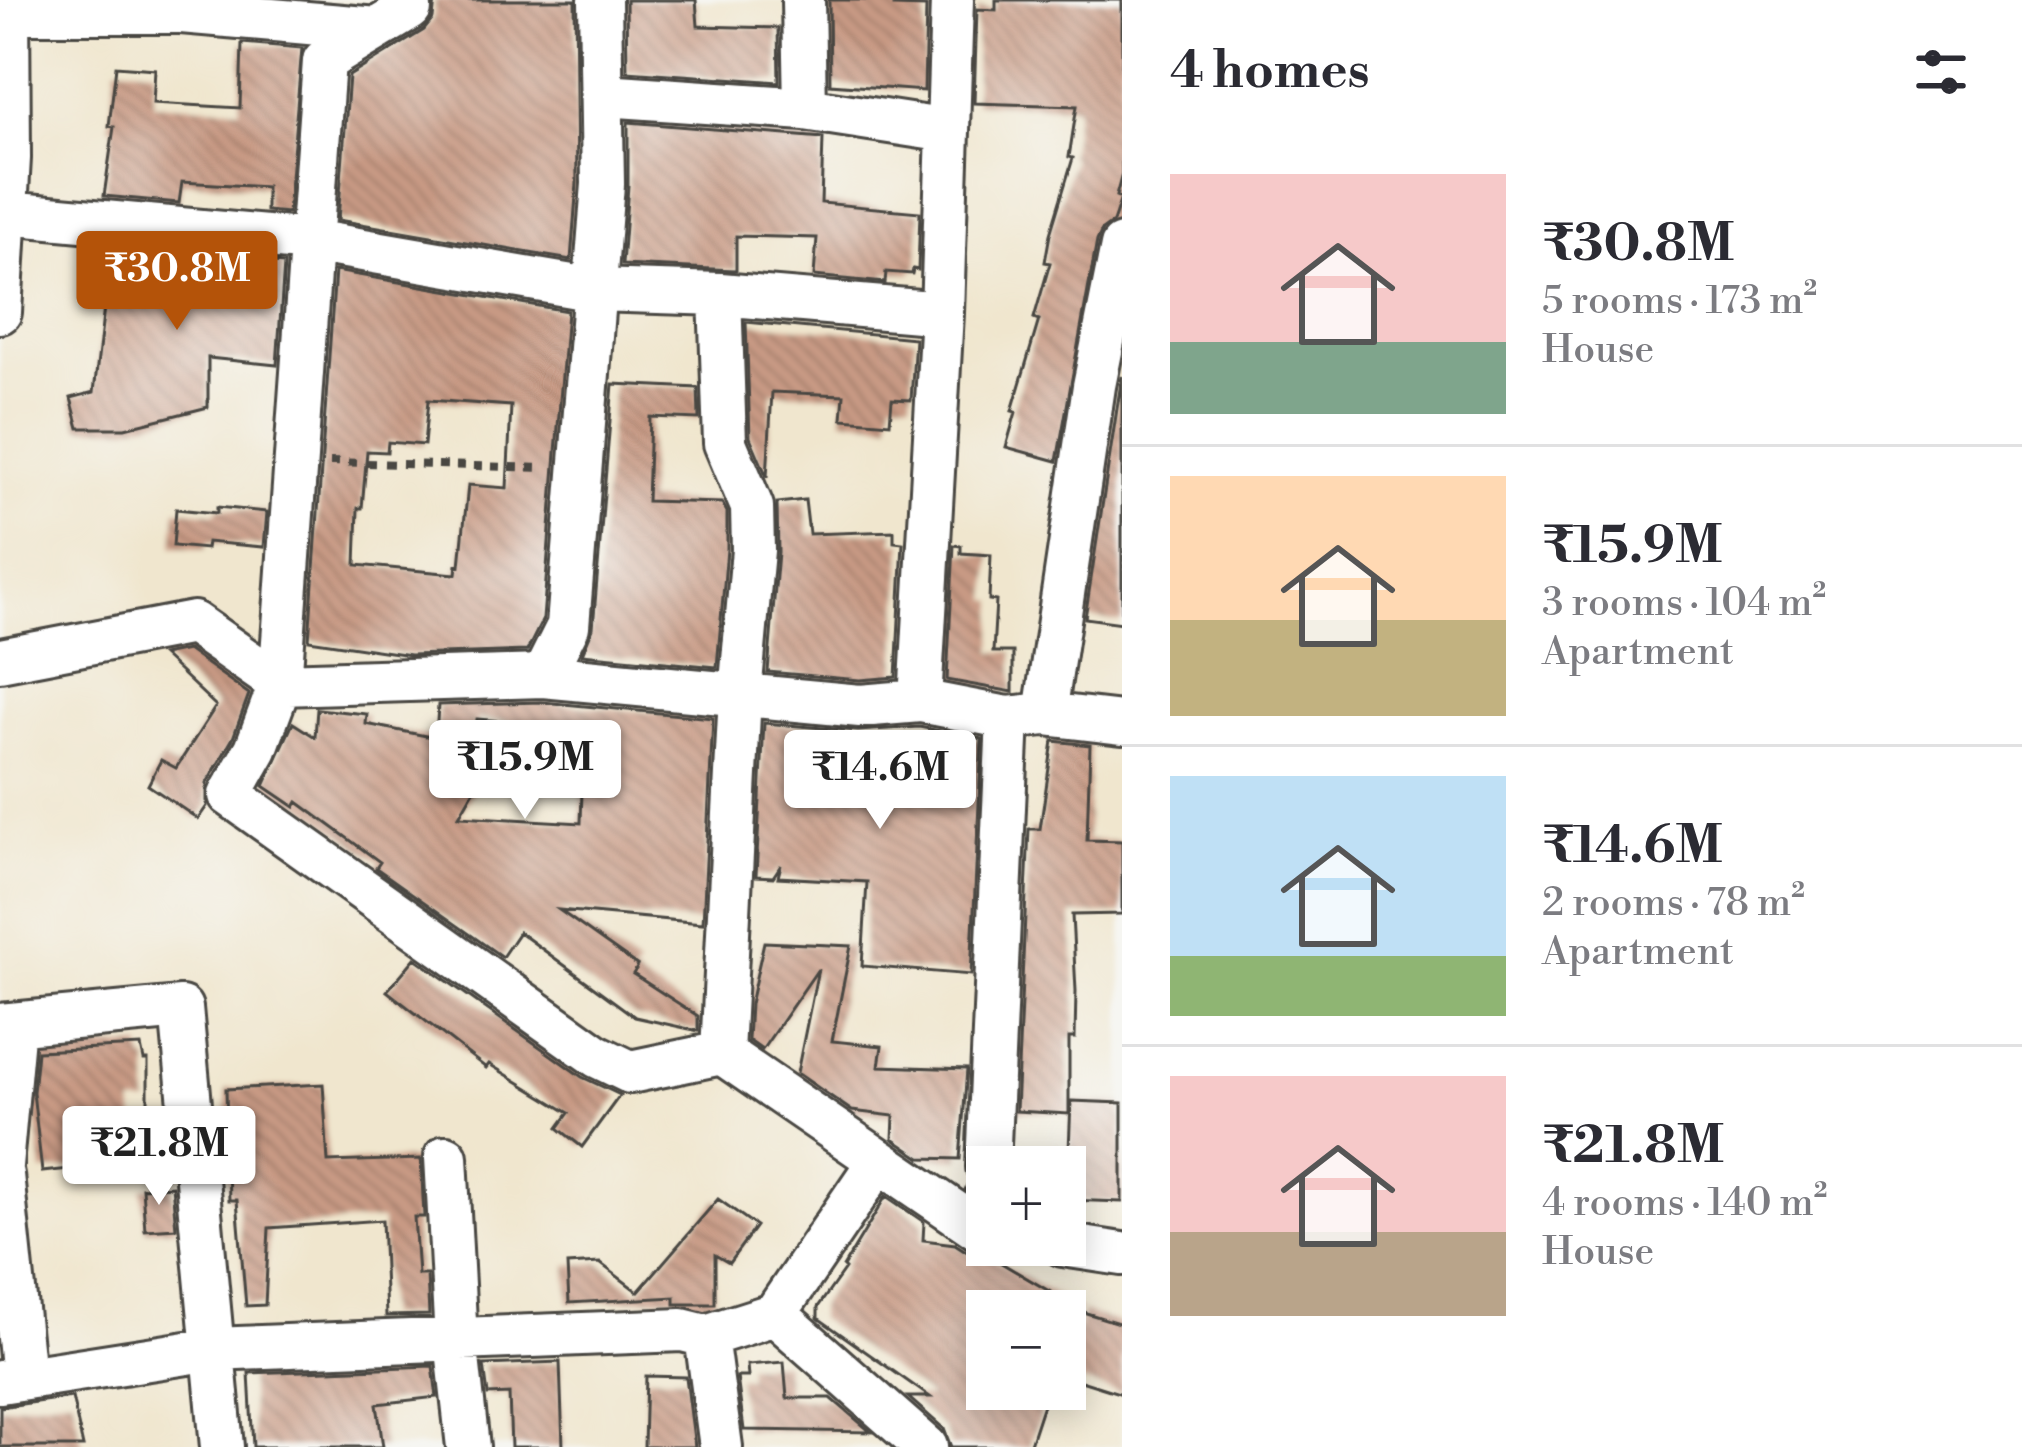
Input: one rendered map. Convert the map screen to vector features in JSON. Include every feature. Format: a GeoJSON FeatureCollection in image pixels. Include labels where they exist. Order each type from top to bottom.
{"type":"FeatureCollection","features":[{"type":"Feature","properties":{"kind":"street"},"geometry":{"type":"LineString","coordinates":[[409,0],[410,9],[324,61],[280,684],[256,749],[230,795],[597,1056],[630,1072],[722,1053],[880,1161],[966,1209]]}},
{"type":"Feature","properties":{"kind":"street"},"geometry":{"type":"LineString","coordinates":[[543,676],[568,626],[603,184],[600,0]]}},
{"type":"Feature","properties":{"kind":"street"},"geometry":{"type":"LineString","coordinates":[[803,0],[806,109]]}},
{"type":"Feature","properties":{"kind":"street"},"geometry":{"type":"LineString","coordinates":[[920,701],[942,313],[952,0]]}},
{"type":"Feature","properties":{"kind":"street"},"geometry":{"type":"LineString","coordinates":[[0,312],[8,6],[182,6],[376,29]]}},
{"type":"Feature","properties":{"kind":"street"},"geometry":{"type":"LineString","coordinates":[[604,95],[806,109],[948,131]]}},
{"type":"Feature","properties":{"kind":"street"},"geometry":{"type":"LineString","coordinates":[[6,213],[311,241],[595,290],[720,294],[942,313]]}},
{"type":"Feature","properties":{"kind":"street"},"geometry":{"type":"LineString","coordinates":[[990,1146],[1026,716],[1122,246]]}},
{"type":"Feature","properties":{"kind":"street"},"geometry":{"type":"LineString","coordinates":[[720,294],[725,443],[752,507],[753,550],[740,694],[722,1053]]}},
{"type":"Feature","properties":{"kind":"street"},"geometry":{"type":"LineString","coordinates":[[0,660],[193,623],[280,684],[543,676],[860,706],[920,701],[1122,723]]}},
{"type":"Feature","properties":{"kind":"street"},"geometry":{"type":"LineString","coordinates":[[222,1447],[212,1349],[181,1008],[7,1024],[1,1175],[11,1379],[212,1349],[682,1330],[706,1336],[775,1314],[880,1161]]}},
{"type":"Feature","properties":{"kind":"street"},"geometry":{"type":"LineString","coordinates":[[446,1157],[456,1340],[468,1447]]}},
{"type":"Feature","properties":{"kind":"street"},"geometry":{"type":"LineString","coordinates":[[1086,1248],[1122,1254]]}},
{"type":"Feature","properties":{"kind":"street"},"geometry":{"type":"LineString","coordinates":[[775,1314],[926,1447]]}},
{"type":"Feature","properties":{"kind":"street"},"geometry":{"type":"LineString","coordinates":[[706,1336],[721,1447]]}},
{"type":"Feature","properties":{"kind":"path"},"geometry":{"type":"LineString","coordinates":[[295,460],[580,469]]}},
{"type":"Feature","properties":{"kind":"building"},"geometry":{"type":"Polygon","coordinates":[[[435,0],[575,0],[577,183],[571,260],[338,220],[349,76],[424,30],[433,19],[435,0]]]}},
{"type":"Feature","properties":{"kind":"building"},"geometry":{"type":"Polygon","coordinates":[[[626,0],[696,0],[698,26],[778,28],[779,82],[627,71],[626,0]]]}},
{"type":"Feature","properties":{"kind":"building"},"geometry":{"type":"Polygon","coordinates":[[[829,0],[894,0],[894,6],[926,7],[924,91],[830,84],[829,0]]]}},
{"type":"Feature","properties":{"kind":"building"},"geometry":{"type":"Polygon","coordinates":[[[996,0],[1122,0],[1122,174],[1116,196],[1121,198],[1113,222],[1097,241],[1057,461],[1006,447],[1039,320],[1034,318],[1050,263],[1045,262],[1050,234],[1073,158],[1069,157],[1077,106],[974,103],[977,9],[996,10],[996,0]]]}},
{"type":"Feature","properties":{"kind":"building"},"geometry":{"type":"Polygon","coordinates":[[[242,43],[302,48],[288,213],[266,211],[266,187],[182,182],[179,203],[104,196],[114,127],[109,126],[116,66],[155,69],[153,103],[240,108],[242,43]]]}},
{"type":"Feature","properties":{"kind":"building"},"geometry":{"type":"Polygon","coordinates":[[[628,122],[823,138],[821,203],[920,212],[918,270],[913,269],[912,274],[886,272],[885,283],[814,276],[817,238],[736,236],[736,270],[622,265],[628,122]]]}},
{"type":"Feature","properties":{"kind":"building"},"geometry":{"type":"Polygon","coordinates":[[[111,248],[284,264],[277,365],[208,358],[208,407],[125,428],[79,428],[71,398],[94,392],[111,248]]]}},
{"type":"Feature","properties":{"kind":"building"},"geometry":{"type":"Polygon","coordinates":[[[335,271],[567,311],[543,619],[527,651],[410,655],[309,640],[335,271]],[[428,400],[424,445],[388,442],[387,452],[367,451],[356,565],[456,574],[468,485],[507,488],[511,406],[428,400]]]}},
{"type":"Feature","properties":{"kind":"building"},"geometry":{"type":"Polygon","coordinates":[[[746,322],[915,338],[911,400],[892,399],[890,423],[842,419],[844,395],[772,392],[767,477],[750,437],[746,322]]]}},
{"type":"Feature","properties":{"kind":"building"},"geometry":{"type":"Polygon","coordinates":[[[1122,376],[1122,623],[1085,618],[1122,376]]]}},
{"type":"Feature","properties":{"kind":"building"},"geometry":{"type":"Polygon","coordinates":[[[613,384],[698,388],[699,419],[650,417],[647,501],[722,503],[727,512],[717,667],[582,654],[593,628],[613,384]]]}},
{"type":"Feature","properties":{"kind":"building"},"geometry":{"type":"Polygon","coordinates":[[[805,500],[809,534],[894,531],[894,542],[903,543],[896,677],[860,680],[768,672],[778,552],[777,503],[805,500]]]}},
{"type":"Feature","properties":{"kind":"building"},"geometry":{"type":"Polygon","coordinates":[[[217,507],[267,512],[264,547],[207,542],[206,549],[173,546],[176,509],[217,513],[217,507]]]}},
{"type":"Feature","properties":{"kind":"building"},"geometry":{"type":"Polygon","coordinates":[[[954,545],[961,546],[961,553],[991,555],[989,600],[996,601],[993,652],[1013,652],[1013,692],[947,680],[954,545]]]}},
{"type":"Feature","properties":{"kind":"building"},"geometry":{"type":"Polygon","coordinates":[[[187,650],[249,694],[233,738],[207,783],[207,806],[198,819],[148,785],[161,760],[176,768],[216,706],[162,655],[187,650]]]}},
{"type":"Feature","properties":{"kind":"building"},"geometry":{"type":"Polygon","coordinates":[[[542,702],[713,718],[703,923],[559,910],[638,966],[633,974],[698,1016],[698,1031],[635,1017],[519,932],[502,957],[376,868],[380,862],[298,802],[295,807],[264,786],[293,723],[315,737],[317,709],[367,714],[366,724],[436,738],[438,705],[542,702]],[[477,719],[469,787],[474,790],[459,816],[581,823],[584,728],[477,719]]]}},
{"type":"Feature","properties":{"kind":"building"},"geometry":{"type":"Polygon","coordinates":[[[764,723],[858,731],[919,727],[982,739],[971,975],[862,966],[867,882],[778,877],[781,865],[773,877],[756,876],[764,723]]]}},
{"type":"Feature","properties":{"kind":"building"},"geometry":{"type":"Polygon","coordinates":[[[1053,741],[1090,745],[1087,840],[1122,841],[1122,914],[1072,915],[1076,991],[1075,1038],[1069,1038],[1069,1114],[1016,1111],[1029,829],[1040,829],[1053,741]]]}},
{"type":"Feature","properties":{"kind":"building"},"geometry":{"type":"Polygon","coordinates":[[[764,942],[851,946],[832,1041],[882,1046],[879,1066],[967,1069],[960,1159],[921,1158],[893,1139],[894,1116],[852,1111],[797,1073],[818,969],[762,1050],[748,1040],[750,1004],[764,942]]]}},
{"type":"Feature","properties":{"kind":"building"},"geometry":{"type":"Polygon","coordinates":[[[415,958],[582,1077],[620,1095],[582,1147],[558,1128],[569,1113],[489,1064],[486,1068],[387,991],[415,958]]]}},
{"type":"Feature","properties":{"kind":"building"},"geometry":{"type":"Polygon","coordinates":[[[141,1046],[148,1060],[148,1104],[133,1104],[140,1161],[42,1172],[33,1092],[37,1051],[141,1046]]]}},
{"type":"Feature","properties":{"kind":"building"},"geometry":{"type":"Polygon","coordinates":[[[323,1084],[328,1162],[421,1159],[424,1217],[414,1217],[418,1275],[427,1275],[429,1315],[386,1316],[382,1220],[269,1228],[265,1305],[246,1306],[237,1200],[229,1200],[226,1089],[323,1084]]]}},
{"type":"Feature","properties":{"kind":"building"},"geometry":{"type":"Polygon","coordinates":[[[1071,1101],[1122,1103],[1122,1202],[1086,1201],[1086,1146],[1069,1146],[1071,1101]]]}},
{"type":"Feature","properties":{"kind":"building"},"geometry":{"type":"Polygon","coordinates":[[[172,1186],[176,1228],[145,1230],[142,1188],[172,1186]]]}},
{"type":"Feature","properties":{"kind":"building"},"geometry":{"type":"Polygon","coordinates":[[[886,1196],[924,1222],[923,1240],[955,1244],[966,1251],[966,1266],[1006,1266],[1047,1290],[966,1290],[966,1410],[1041,1410],[1029,1447],[951,1447],[944,1429],[908,1397],[930,1397],[818,1318],[818,1307],[886,1196]]]}},
{"type":"Feature","properties":{"kind":"building"},"geometry":{"type":"Polygon","coordinates":[[[718,1199],[756,1226],[729,1263],[715,1255],[715,1304],[675,1304],[675,1297],[569,1303],[567,1265],[600,1263],[638,1292],[718,1199]]]}},
{"type":"Feature","properties":{"kind":"building"},"geometry":{"type":"Polygon","coordinates":[[[1086,1313],[1122,1324],[1122,1394],[1086,1383],[1086,1313]]]}},
{"type":"Feature","properties":{"kind":"building"},"geometry":{"type":"Polygon","coordinates":[[[560,1362],[563,1447],[511,1447],[509,1394],[488,1395],[484,1365],[560,1362]]]}},
{"type":"Feature","properties":{"kind":"building"},"geometry":{"type":"Polygon","coordinates":[[[784,1362],[787,1398],[831,1398],[871,1432],[744,1430],[737,1377],[748,1377],[747,1365],[784,1362]]]}},
{"type":"Feature","properties":{"kind":"building"},"geometry":{"type":"Polygon","coordinates":[[[433,1366],[437,1397],[377,1404],[383,1447],[253,1447],[249,1373],[433,1366]]]}},
{"type":"Feature","properties":{"kind":"building"},"geometry":{"type":"Polygon","coordinates":[[[646,1376],[686,1377],[695,1447],[644,1447],[646,1376]]]}},
{"type":"Feature","properties":{"kind":"building"},"geometry":{"type":"Polygon","coordinates":[[[72,1397],[83,1447],[0,1447],[0,1407],[72,1397]]]}}]}
